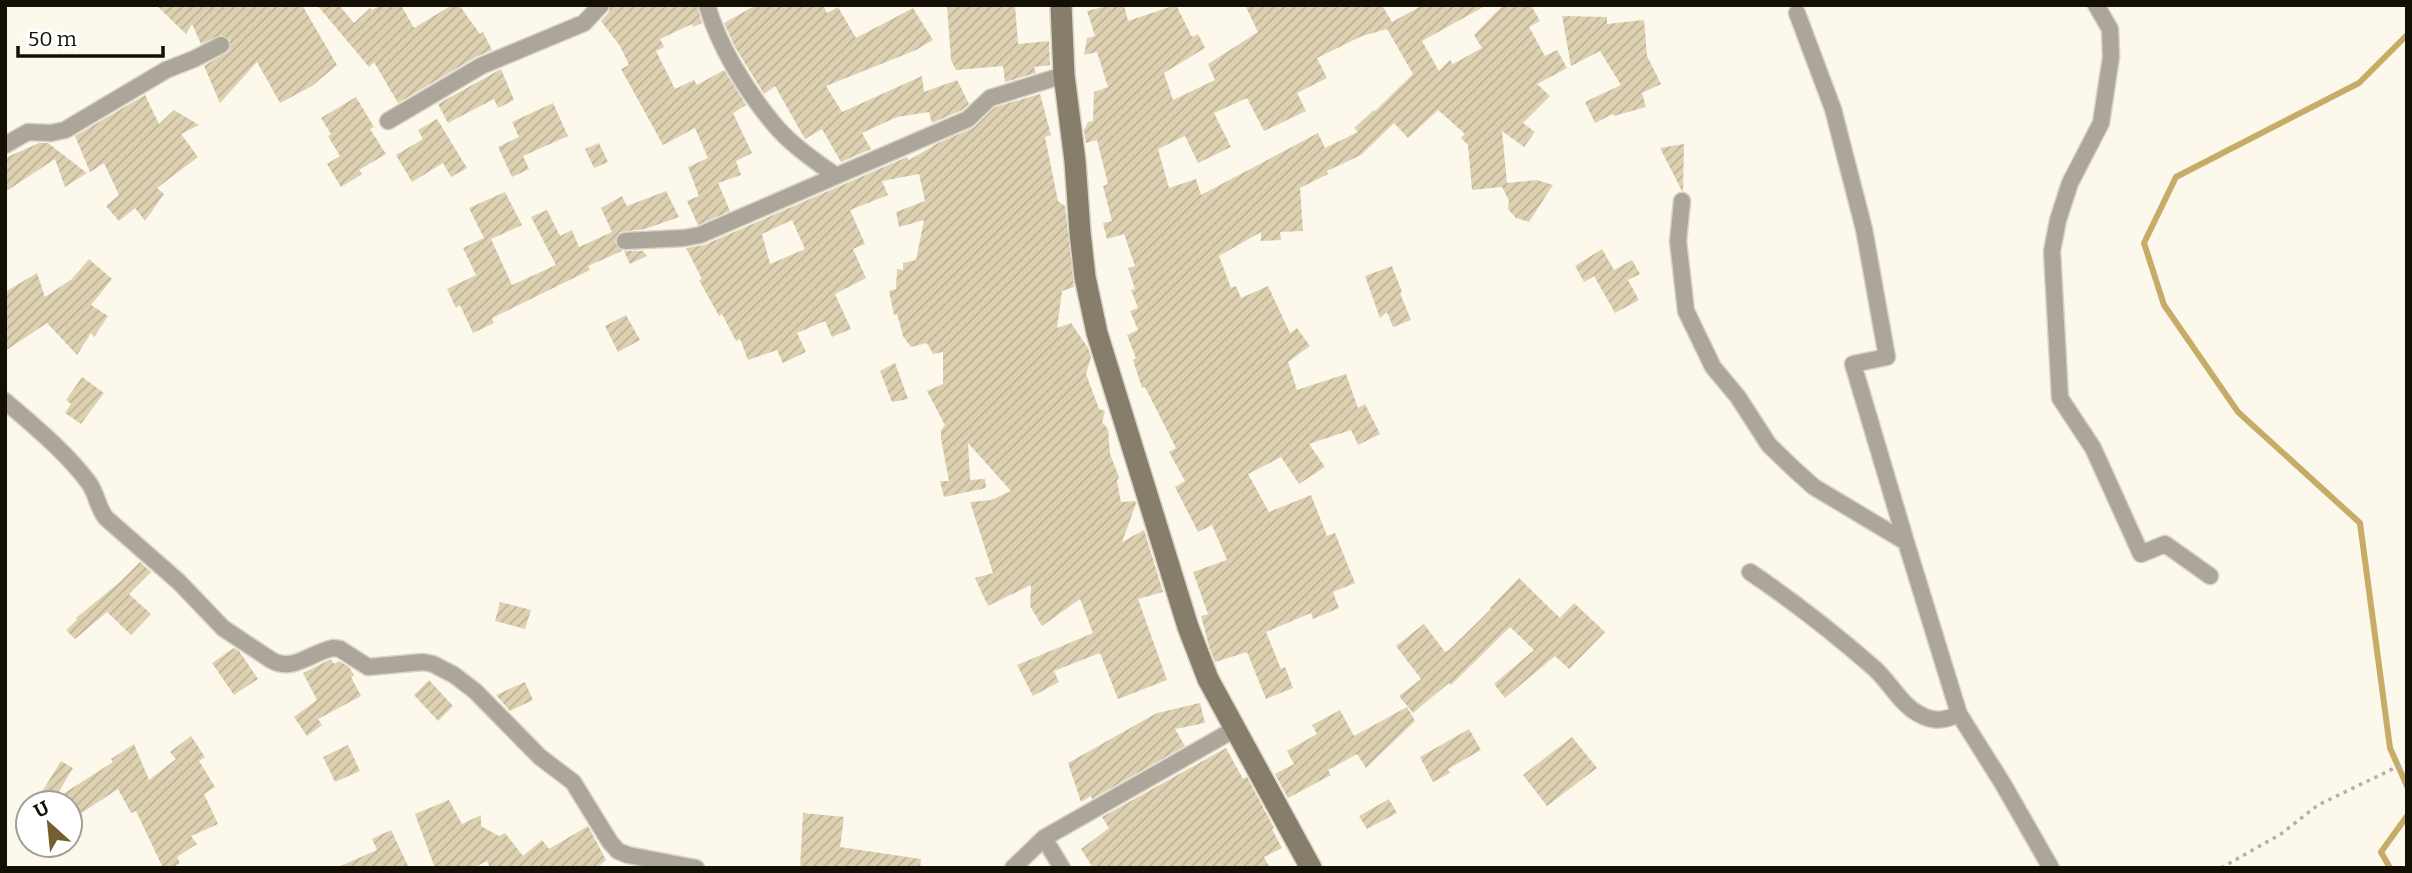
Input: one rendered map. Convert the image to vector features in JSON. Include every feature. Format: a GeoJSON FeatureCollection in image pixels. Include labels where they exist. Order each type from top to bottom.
{"type":"FeatureCollection","features":[{"type":"Feature","properties":{"kind":"main road"},"geometry":{"type":"LineString","coordinates":[[1061,5],[1064,75],[1085,277],[1097,333],[1188,627],[1208,679],[1311,868]]}},
{"type":"Feature","properties":{"kind":"street"},"geometry":{"type":"LineString","coordinates":[[388,121],[481,66],[584,23],[601,5]]}},
{"type":"Feature","properties":{"kind":"street"},"geometry":{"type":"LineString","coordinates":[[707,5],[725,52],[774,125],[836,176]]}},
{"type":"Feature","properties":{"kind":"street"},"geometry":{"type":"LineString","coordinates":[[2096,5],[2110,29],[2111,57],[2101,124],[2070,183],[2058,220],[2052,251],[2060,398],[2093,448],[2141,554],[2165,544],[2210,576]]}},
{"type":"Feature","properties":{"kind":"street"},"geometry":{"type":"LineString","coordinates":[[1797,13],[1833,109],[1864,229],[1887,357],[1853,364],[1959,714],[2051,868]]}},
{"type":"Feature","properties":{"kind":"street"},"geometry":{"type":"LineString","coordinates":[[5,145],[27,132],[51,133],[65,130],[166,70],[221,45]]}},
{"type":"Feature","properties":{"kind":"street"},"geometry":{"type":"LineString","coordinates":[[625,241],[700,235],[968,119],[990,98],[1064,75]]}},
{"type":"Feature","properties":{"kind":"street"},"geometry":{"type":"LineString","coordinates":[[1682,201],[1678,241],[1686,311],[1713,367],[1738,397],[1769,444],[1795,470],[1814,486],[1906,542]]}},
{"type":"Feature","properties":{"kind":"street"},"geometry":{"type":"LineString","coordinates":[[5,401],[80,472],[94,490],[99,509],[106,517],[179,582],[223,628],[278,664],[288,665],[333,648],[340,649],[361,664],[373,668],[413,662],[433,664],[475,691],[540,757],[573,782],[618,851],[695,868]]}},
{"type":"Feature","properties":{"kind":"street"},"geometry":{"type":"LineString","coordinates":[[1750,572],[1792,600],[1877,670],[1915,713],[1940,721],[1959,714]]}},
{"type":"Feature","properties":{"kind":"street"},"geometry":{"type":"LineString","coordinates":[[1013,868],[1044,838],[1235,729]]}},
{"type":"Feature","properties":{"kind":"street"},"geometry":{"type":"LineString","coordinates":[[1044,838],[1062,868]]}},
{"type":"Feature","properties":{"kind":"path"},"geometry":{"type":"LineString","coordinates":[[2221,868],[2281,834],[2318,805],[2407,762]]}},
{"type":"Feature","properties":{"kind":"building"},"geometry":{"type":"Polygon","coordinates":[[[156,5],[302,5],[337,65],[312,86],[280,103],[257,62],[220,103],[204,66],[229,51],[230,40],[221,35],[201,44],[192,24],[186,34],[156,5]]]}},
{"type":"Feature","properties":{"kind":"building"},"geometry":{"type":"Polygon","coordinates":[[[317,5],[339,5],[354,23],[370,8],[372,10],[381,5],[401,5],[414,28],[452,5],[459,5],[480,34],[483,32],[492,50],[398,103],[374,62],[369,67],[317,5]]]}},
{"type":"Feature","properties":{"kind":"building"},"geometry":{"type":"Polygon","coordinates":[[[611,5],[697,5],[702,23],[693,27],[692,24],[660,39],[664,47],[656,51],[675,89],[694,80],[697,85],[724,70],[746,105],[733,113],[752,153],[736,161],[741,175],[718,183],[730,211],[698,225],[687,201],[699,196],[688,167],[708,158],[695,128],[663,145],[621,69],[629,65],[620,46],[601,21],[611,5]]]}},
{"type":"Feature","properties":{"kind":"building"},"geometry":{"type":"Polygon","coordinates":[[[756,5],[823,5],[827,13],[838,7],[856,38],[913,8],[933,40],[916,50],[826,86],[842,112],[922,76],[924,92],[957,80],[969,104],[962,110],[932,123],[929,112],[897,117],[862,133],[871,149],[841,162],[822,129],[805,139],[775,86],[764,94],[735,47],[724,23],[756,5]]]}},
{"type":"Feature","properties":{"kind":"building"},"geometry":{"type":"Polygon","coordinates":[[[947,5],[1015,5],[1018,44],[1049,41],[1050,65],[1034,67],[1036,73],[1005,82],[1003,66],[956,70],[951,60],[947,5]]]}},
{"type":"Feature","properties":{"kind":"building"},"geometry":{"type":"Polygon","coordinates":[[[1124,5],[1128,21],[1176,5],[1192,37],[1198,34],[1205,48],[1164,73],[1173,100],[1215,80],[1208,64],[1258,32],[1245,5],[1382,5],[1392,22],[1423,5],[1487,5],[1422,41],[1439,71],[1450,60],[1453,64],[1482,48],[1474,35],[1503,5],[1531,5],[1540,21],[1529,27],[1545,56],[1557,50],[1567,68],[1537,84],[1550,96],[1523,123],[1535,132],[1524,147],[1502,131],[1507,183],[1537,180],[1553,185],[1529,222],[1516,218],[1508,209],[1509,201],[1502,187],[1472,190],[1468,145],[1461,138],[1465,134],[1438,110],[1408,138],[1394,123],[1361,155],[1327,171],[1328,174],[1300,188],[1303,231],[1280,232],[1281,240],[1261,241],[1261,232],[1219,256],[1231,288],[1236,286],[1241,298],[1268,286],[1290,333],[1297,328],[1310,346],[1288,362],[1297,390],[1346,374],[1358,408],[1365,404],[1380,434],[1358,445],[1351,430],[1309,444],[1325,467],[1299,484],[1281,457],[1248,474],[1269,512],[1311,495],[1327,536],[1335,533],[1355,583],[1333,592],[1339,608],[1313,619],[1311,613],[1266,632],[1281,669],[1285,667],[1293,688],[1266,699],[1247,652],[1215,662],[1201,616],[1208,614],[1193,572],[1227,560],[1212,525],[1198,532],[1175,487],[1185,481],[1169,452],[1176,448],[1145,387],[1142,388],[1133,360],[1136,358],[1127,335],[1138,330],[1130,311],[1138,308],[1131,290],[1135,289],[1128,268],[1135,266],[1124,234],[1107,239],[1103,223],[1112,221],[1103,186],[1108,184],[1097,140],[1086,143],[1084,130],[1088,122],[1093,121],[1094,92],[1108,87],[1097,52],[1084,55],[1087,38],[1095,36],[1087,11],[1124,5]],[[1387,29],[1362,36],[1317,58],[1327,78],[1297,93],[1306,111],[1264,131],[1247,98],[1214,113],[1231,147],[1198,163],[1185,136],[1158,149],[1169,188],[1196,179],[1201,195],[1318,133],[1325,148],[1358,132],[1354,128],[1413,74],[1387,29]]]}},
{"type":"Feature","properties":{"kind":"building"},"geometry":{"type":"Polygon","coordinates":[[[1562,16],[1607,17],[1607,24],[1644,20],[1647,56],[1661,84],[1642,93],[1646,107],[1614,116],[1613,114],[1595,123],[1585,102],[1621,85],[1600,51],[1571,66],[1562,16]]]}},
{"type":"Feature","properties":{"kind":"building"},"geometry":{"type":"Polygon","coordinates":[[[501,69],[514,100],[498,108],[494,99],[448,123],[438,104],[501,69]]]}},
{"type":"Feature","properties":{"kind":"building"},"geometry":{"type":"Polygon","coordinates":[[[1040,94],[1051,135],[1045,137],[1058,201],[1065,206],[1074,287],[1062,291],[1057,328],[1071,323],[1088,348],[1091,357],[1086,374],[1099,409],[1105,411],[1102,422],[1108,429],[1110,454],[1119,477],[1117,481],[1121,502],[1135,501],[1136,504],[1122,542],[1144,530],[1163,592],[1138,599],[1167,680],[1118,699],[1100,653],[1054,671],[1059,682],[1033,696],[1017,665],[1093,633],[1080,599],[1042,626],[1030,606],[1031,585],[988,606],[975,578],[993,573],[970,502],[991,500],[1011,491],[968,443],[970,480],[985,479],[986,488],[944,497],[940,481],[949,481],[941,439],[941,430],[945,425],[927,391],[943,384],[943,352],[933,354],[927,343],[911,347],[903,336],[897,314],[894,315],[889,291],[896,289],[897,269],[903,270],[903,263],[916,260],[924,220],[899,227],[896,212],[925,201],[919,174],[882,181],[888,195],[850,210],[865,244],[853,249],[866,278],[835,294],[851,329],[832,337],[825,321],[797,333],[806,352],[783,363],[777,350],[748,360],[740,339],[736,341],[699,280],[702,279],[686,248],[704,245],[907,157],[909,160],[938,143],[973,128],[995,107],[1040,94]],[[792,220],[762,234],[770,264],[805,249],[792,220]]]}},
{"type":"Feature","properties":{"kind":"building"},"geometry":{"type":"Polygon","coordinates":[[[145,95],[159,124],[174,110],[199,125],[181,134],[198,157],[157,188],[164,194],[145,221],[135,208],[119,221],[106,206],[119,195],[104,163],[90,172],[75,136],[145,95]]]}},
{"type":"Feature","properties":{"kind":"building"},"geometry":{"type":"Polygon","coordinates":[[[356,97],[374,127],[370,129],[386,154],[359,170],[362,174],[341,187],[327,164],[340,156],[321,118],[356,97]]]}},
{"type":"Feature","properties":{"kind":"building"},"geometry":{"type":"Polygon","coordinates":[[[553,103],[568,136],[523,156],[529,169],[512,177],[498,147],[519,137],[512,122],[553,103]]]}},
{"type":"Feature","properties":{"kind":"building"},"geometry":{"type":"Polygon","coordinates":[[[437,119],[467,168],[451,177],[443,163],[412,182],[396,155],[423,139],[418,130],[437,119]]]}},
{"type":"Feature","properties":{"kind":"building"},"geometry":{"type":"Polygon","coordinates":[[[39,143],[48,143],[87,173],[65,187],[55,159],[5,192],[5,158],[39,143]]]}},
{"type":"Feature","properties":{"kind":"building"},"geometry":{"type":"Polygon","coordinates":[[[599,143],[608,162],[594,168],[585,149],[599,143]]]}},
{"type":"Feature","properties":{"kind":"building"},"geometry":{"type":"Polygon","coordinates":[[[1684,144],[1683,191],[1682,191],[1660,148],[1684,144]]]}},
{"type":"Feature","properties":{"kind":"building"},"geometry":{"type":"Polygon","coordinates":[[[666,191],[679,217],[645,229],[620,232],[615,242],[622,251],[588,266],[590,270],[492,318],[494,323],[473,333],[460,305],[456,308],[447,289],[476,275],[463,248],[484,238],[469,208],[505,192],[522,225],[491,239],[512,285],[556,265],[531,217],[547,210],[560,236],[572,230],[579,247],[612,232],[601,208],[622,196],[627,206],[666,191]]]}},
{"type":"Feature","properties":{"kind":"building"},"geometry":{"type":"Polygon","coordinates":[[[1602,249],[1614,270],[1632,260],[1640,274],[1628,280],[1639,300],[1615,313],[1594,276],[1584,282],[1575,266],[1602,249]]]}},
{"type":"Feature","properties":{"kind":"building"},"geometry":{"type":"Polygon","coordinates":[[[624,251],[643,251],[647,256],[630,264],[624,251]]]}},
{"type":"Feature","properties":{"kind":"building"},"geometry":{"type":"Polygon","coordinates":[[[89,259],[112,279],[91,305],[108,316],[94,337],[91,333],[77,355],[47,323],[5,351],[5,292],[37,273],[45,297],[72,279],[89,259]]]}},
{"type":"Feature","properties":{"kind":"building"},"geometry":{"type":"Polygon","coordinates":[[[1392,266],[1411,320],[1393,327],[1387,312],[1380,318],[1365,276],[1392,266]]]}},
{"type":"Feature","properties":{"kind":"building"},"geometry":{"type":"Polygon","coordinates":[[[626,315],[640,340],[618,352],[605,326],[626,315]]]}},
{"type":"Feature","properties":{"kind":"building"},"geometry":{"type":"Polygon","coordinates":[[[895,363],[908,399],[892,402],[880,371],[895,363]]]}},
{"type":"Feature","properties":{"kind":"building"},"geometry":{"type":"Polygon","coordinates":[[[82,377],[104,393],[81,424],[65,413],[71,404],[66,400],[82,377]]]}},
{"type":"Feature","properties":{"kind":"building"},"geometry":{"type":"Polygon","coordinates":[[[140,562],[151,572],[129,594],[151,614],[131,635],[107,612],[75,639],[66,630],[76,618],[140,562]]]}},
{"type":"Feature","properties":{"kind":"building"},"geometry":{"type":"Polygon","coordinates":[[[1519,578],[1560,618],[1574,603],[1605,632],[1569,669],[1555,656],[1505,698],[1494,684],[1534,650],[1510,627],[1451,685],[1449,683],[1413,713],[1399,696],[1421,679],[1396,646],[1424,624],[1445,652],[1449,650],[1519,578]]]}},
{"type":"Feature","properties":{"kind":"building"},"geometry":{"type":"Polygon","coordinates":[[[500,602],[531,610],[525,629],[495,621],[500,602]]]}},
{"type":"Feature","properties":{"kind":"building"},"geometry":{"type":"Polygon","coordinates":[[[234,648],[239,651],[258,679],[234,695],[212,663],[234,648]]]}},
{"type":"Feature","properties":{"kind":"building"},"geometry":{"type":"Polygon","coordinates":[[[331,659],[334,664],[339,661],[349,667],[361,696],[318,719],[322,725],[307,736],[294,717],[317,700],[303,673],[331,659]]]}},
{"type":"Feature","properties":{"kind":"building"},"geometry":{"type":"Polygon","coordinates":[[[429,680],[453,706],[438,721],[414,695],[429,680]]]}},
{"type":"Feature","properties":{"kind":"building"},"geometry":{"type":"Polygon","coordinates":[[[525,682],[533,700],[510,711],[496,695],[525,682]]]}},
{"type":"Feature","properties":{"kind":"building"},"geometry":{"type":"Polygon","coordinates":[[[1200,703],[1205,723],[1175,729],[1185,746],[1092,799],[1091,796],[1081,802],[1068,763],[1157,713],[1200,703]]]}},
{"type":"Feature","properties":{"kind":"building"},"geometry":{"type":"Polygon","coordinates":[[[1407,707],[1415,721],[1366,768],[1357,754],[1328,770],[1331,775],[1288,798],[1275,774],[1294,764],[1287,751],[1317,734],[1312,725],[1340,710],[1354,736],[1407,707]]]}},
{"type":"Feature","properties":{"kind":"building"},"geometry":{"type":"Polygon","coordinates":[[[1469,729],[1481,750],[1448,769],[1450,773],[1433,782],[1420,757],[1469,729]]]}},
{"type":"Feature","properties":{"kind":"building"},"geometry":{"type":"Polygon","coordinates":[[[191,736],[205,757],[199,761],[215,787],[204,794],[218,824],[191,836],[197,844],[177,857],[180,863],[172,868],[163,868],[136,811],[131,813],[118,789],[84,811],[84,789],[71,789],[113,762],[111,759],[134,744],[149,780],[176,759],[170,752],[191,736]]]}},
{"type":"Feature","properties":{"kind":"building"},"geometry":{"type":"Polygon","coordinates":[[[1572,737],[1597,768],[1547,806],[1523,775],[1572,737]]]}},
{"type":"Feature","properties":{"kind":"building"},"geometry":{"type":"Polygon","coordinates":[[[348,745],[360,771],[335,782],[323,757],[348,745]]]}},
{"type":"Feature","properties":{"kind":"building"},"geometry":{"type":"Polygon","coordinates":[[[1226,748],[1243,779],[1247,777],[1282,848],[1264,857],[1270,868],[1093,868],[1081,849],[1109,828],[1102,817],[1226,748]]]}},
{"type":"Feature","properties":{"kind":"building"},"geometry":{"type":"Polygon","coordinates":[[[61,761],[73,768],[60,789],[44,789],[61,761]]]}},
{"type":"Feature","properties":{"kind":"building"},"geometry":{"type":"Polygon","coordinates":[[[1389,799],[1397,813],[1367,829],[1359,816],[1389,799]]]}},
{"type":"Feature","properties":{"kind":"building"},"geometry":{"type":"Polygon","coordinates":[[[449,800],[462,824],[481,815],[481,826],[499,836],[505,833],[523,856],[542,840],[549,849],[588,826],[606,860],[597,868],[533,868],[528,863],[532,868],[490,868],[487,861],[473,868],[435,868],[415,814],[449,800]]]}},
{"type":"Feature","properties":{"kind":"building"},"geometry":{"type":"Polygon","coordinates":[[[803,813],[844,817],[840,847],[921,859],[920,868],[800,868],[803,813]]]}},
{"type":"Feature","properties":{"kind":"building"},"geometry":{"type":"Polygon","coordinates":[[[391,830],[409,868],[336,868],[377,850],[372,839],[391,830]]]}},
{"type":"Feature","properties":{"kind":"waterway"},"geometry":{"type":"LineString","coordinates":[[2407,35],[2359,83],[2176,177],[2144,243],[2164,305],[2238,412],[2360,523],[2390,748],[2407,786]]}},
{"type":"Feature","properties":{"kind":"waterway"},"geometry":{"type":"LineString","coordinates":[[2390,868],[2381,852],[2407,816]]}}]}
